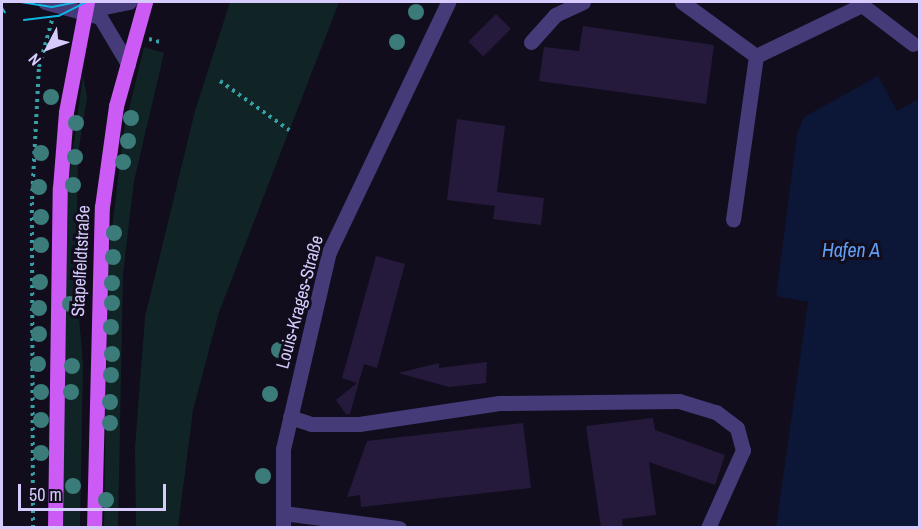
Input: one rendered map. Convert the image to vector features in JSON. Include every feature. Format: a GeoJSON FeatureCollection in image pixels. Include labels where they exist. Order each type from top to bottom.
{"type":"FeatureCollection","features":[{"type":"Feature","properties":{"kind":"main road","name":"Stapelfeldtstraße"},"geometry":{"type":"LineString","coordinates":[[94,528],[102,207],[128,64],[145,2]]}},
{"type":"Feature","properties":{"kind":"main road","name":"Stapelfeldtstraße"},"geometry":{"type":"LineString","coordinates":[[55,528],[60,188],[66,112],[86,6]]}},
{"type":"Feature","properties":{"kind":"street"},"geometry":{"type":"LineString","coordinates":[[46,2],[86,6],[129,2]]}},
{"type":"Feature","properties":{"kind":"street","name":"Louis-Krages-Straße"},"geometry":{"type":"LineString","coordinates":[[283,520],[282,449],[329,252],[448,2]]}},
{"type":"Feature","properties":{"kind":"street"},"geometry":{"type":"LineString","coordinates":[[531,42],[555,15],[583,2]]}},
{"type":"Feature","properties":{"kind":"street"},"geometry":{"type":"LineString","coordinates":[[682,2],[756,56]]}},
{"type":"Feature","properties":{"kind":"street"},"geometry":{"type":"LineString","coordinates":[[756,56],[860,3],[913,44]]}},
{"type":"Feature","properties":{"kind":"street"},"geometry":{"type":"LineString","coordinates":[[86,6],[111,30],[128,64]]}},
{"type":"Feature","properties":{"kind":"street"},"geometry":{"type":"LineString","coordinates":[[733,219],[756,56]]}},
{"type":"Feature","properties":{"kind":"street"},"geometry":{"type":"LineString","coordinates":[[290,417],[311,424],[359,424],[499,403],[679,401],[716,412],[737,428],[743,450],[708,528]]}},
{"type":"Feature","properties":{"kind":"street"},"geometry":{"type":"LineString","coordinates":[[283,520],[399,528]]}},
{"type":"Feature","properties":{"kind":"path"},"geometry":{"type":"LineString","coordinates":[[33,528],[32,200],[39,67],[53,15],[46,2]]}},
{"type":"Feature","properties":{"kind":"path"},"geometry":{"type":"LineString","coordinates":[[220,81],[289,130]]}},
{"type":"Feature","properties":{"kind":"green space"},"geometry":{"type":"Polygon","coordinates":[[[230,2],[339,2],[219,312],[193,410],[178,527],[136,527],[135,447],[145,317],[195,111],[230,2]]]}},
{"type":"Feature","properties":{"kind":"green space"},"geometry":{"type":"Polygon","coordinates":[[[144,47],[164,53],[134,181],[123,274],[118,527],[104,527],[108,261],[124,130],[144,47]]]}},
{"type":"Feature","properties":{"kind":"green space"},"geometry":{"type":"Polygon","coordinates":[[[83,75],[87,98],[78,153],[76,282],[83,364],[80,527],[63,528],[65,211],[83,75]]]}},
{"type":"Feature","properties":{"kind":"water","name":"Hafen A"},"geometry":{"type":"Polygon","coordinates":[[[878,76],[897,111],[919,99],[919,527],[776,527],[808,302],[776,296],[797,134],[804,117],[878,76]]]}},
{"type":"Feature","properties":{"kind":"building"},"geometry":{"type":"Polygon","coordinates":[[[496,14],[511,29],[483,56],[468,42],[496,14]]]}},
{"type":"Feature","properties":{"kind":"building"},"geometry":{"type":"Polygon","coordinates":[[[583,26],[714,45],[706,104],[539,81],[544,47],[579,51],[583,26]]]}},
{"type":"Feature","properties":{"kind":"building"},"geometry":{"type":"Polygon","coordinates":[[[457,119],[505,126],[497,192],[544,198],[541,225],[493,219],[495,206],[447,200],[457,119]]]}},
{"type":"Feature","properties":{"kind":"building"},"geometry":{"type":"Polygon","coordinates":[[[376,256],[405,264],[377,368],[364,364],[350,414],[346,414],[336,400],[357,383],[342,378],[376,256]]]}},
{"type":"Feature","properties":{"kind":"building"},"geometry":{"type":"Polygon","coordinates":[[[487,362],[486,383],[449,387],[398,373],[439,363],[439,368],[487,362]]]}},
{"type":"Feature","properties":{"kind":"building"},"geometry":{"type":"Polygon","coordinates":[[[653,418],[655,430],[725,455],[715,485],[649,462],[656,515],[622,519],[623,528],[601,528],[586,426],[653,418]]]}},
{"type":"Feature","properties":{"kind":"building"},"geometry":{"type":"Polygon","coordinates":[[[523,423],[531,488],[361,507],[360,495],[347,497],[367,441],[523,423]]]}},
{"type":"Feature","properties":{"kind":"tram line"},"geometry":{"type":"LineString","coordinates":[[21,2],[52,7],[77,2]]}},
{"type":"Feature","properties":{"kind":"tram line"},"geometry":{"type":"LineString","coordinates":[[24,20],[59,16],[86,2]]}},
{"type":"Feature","properties":{"kind":"tram line"},"geometry":{"type":"LineString","coordinates":[[2,7],[5,12]]}}]}
